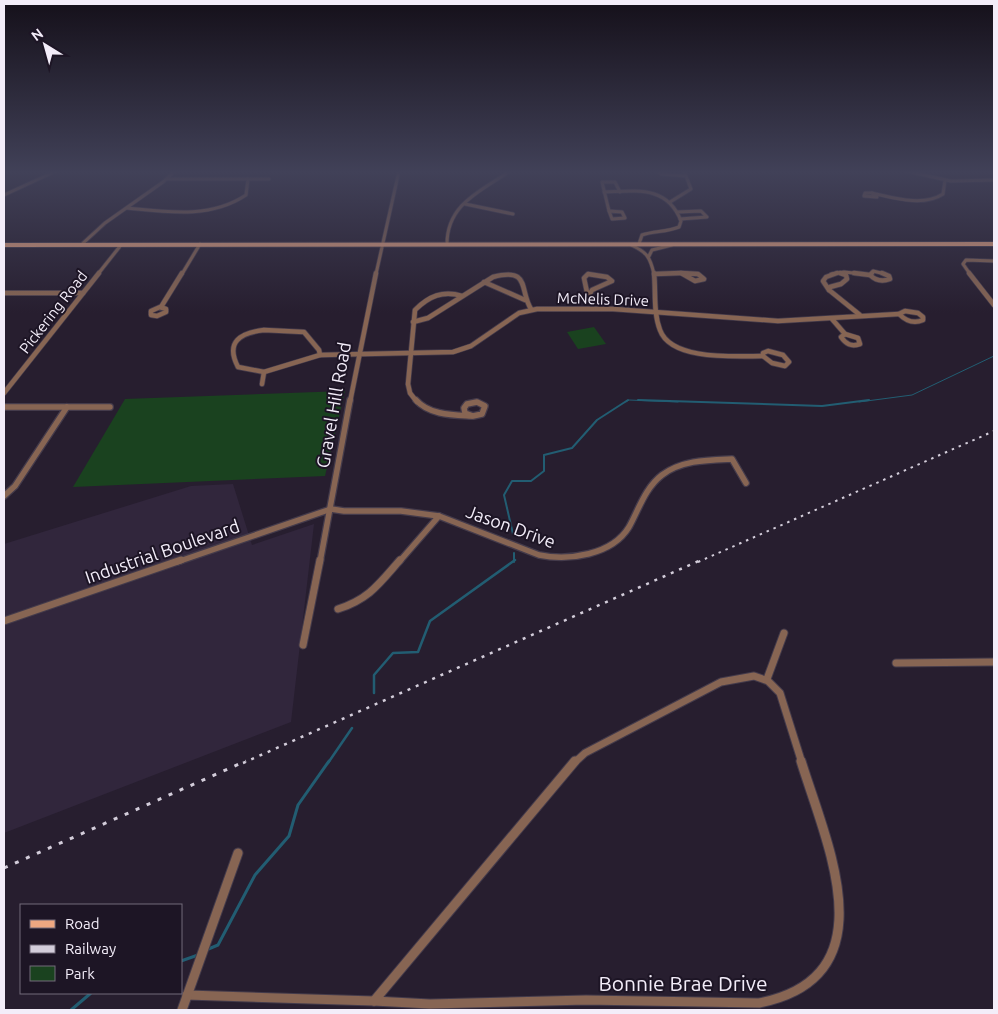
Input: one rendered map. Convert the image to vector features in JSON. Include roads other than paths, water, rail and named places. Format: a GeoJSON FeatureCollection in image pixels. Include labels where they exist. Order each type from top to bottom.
{"type":"FeatureCollection","features":[{"type":"Feature","properties":{"kind":"main road"},"geometry":{"type":"LineString","coordinates":[[4,245],[994,244]]}},
{"type":"Feature","properties":{"kind":"street"},"geometry":{"type":"LineString","coordinates":[[81,245],[114,218]]}},
{"type":"Feature","properties":{"kind":"street","name":"Gravel Hill Road"},"geometry":{"type":"LineString","coordinates":[[303,645],[331,509],[358,354],[387,218]]}},
{"type":"Feature","properties":{"kind":"street"},"geometry":{"type":"LineString","coordinates":[[447,244],[450,222],[453,218]]}},
{"type":"Feature","properties":{"kind":"street"},"geometry":{"type":"LineString","coordinates":[[640,244],[640,237],[653,231],[676,229],[681,225],[680,219],[689,218]]}},
{"type":"Feature","properties":{"kind":"street"},"geometry":{"type":"LineString","coordinates":[[646,234],[648,236],[648,244]]}},
{"type":"Feature","properties":{"kind":"street","name":"Pickering Road"},"geometry":{"type":"LineString","coordinates":[[4,393],[121,244]]}},
{"type":"Feature","properties":{"kind":"street"},"geometry":{"type":"LineString","coordinates":[[161,307],[200,244]]}},
{"type":"Feature","properties":{"kind":"street"},"geometry":{"type":"LineString","coordinates":[[625,244],[640,248],[649,256],[654,274],[658,312],[657,327],[660,335],[677,348],[694,352],[763,356],[767,361],[785,366],[789,362],[783,355],[773,352],[765,352],[763,356]]}},
{"type":"Feature","properties":{"kind":"street"},"geometry":{"type":"LineString","coordinates":[[649,256],[650,252],[655,249],[677,244]]}},
{"type":"Feature","properties":{"kind":"street"},"geometry":{"type":"LineString","coordinates":[[994,261],[974,259],[966,260],[963,264],[994,305]]}},
{"type":"Feature","properties":{"kind":"street"},"geometry":{"type":"LineString","coordinates":[[860,315],[829,290],[824,284],[824,279],[831,274],[840,273],[870,276],[884,281],[890,278],[887,274],[876,271],[870,272],[870,276]]}},
{"type":"Feature","properties":{"kind":"street"},"geometry":{"type":"LineString","coordinates":[[654,274],[681,273],[698,274],[704,279],[693,281],[681,273]]}},
{"type":"Feature","properties":{"kind":"street"},"geometry":{"type":"LineString","coordinates":[[829,290],[831,286],[845,281],[847,276],[840,273]]}},
{"type":"Feature","properties":{"kind":"street"},"geometry":{"type":"LineString","coordinates":[[588,297],[592,290],[610,284],[612,279],[594,274],[585,276],[589,308]]}},
{"type":"Feature","properties":{"kind":"street"},"geometry":{"type":"LineString","coordinates":[[413,322],[428,318],[497,275],[514,276],[523,283],[525,300]]}},
{"type":"Feature","properties":{"kind":"street"},"geometry":{"type":"LineString","coordinates":[[484,282],[525,300],[532,309]]}},
{"type":"Feature","properties":{"kind":"street"},"geometry":{"type":"LineString","coordinates":[[462,296],[446,292],[434,295],[415,310],[408,388],[416,401],[427,409],[443,414],[471,416]]}},
{"type":"Feature","properties":{"kind":"street"},"geometry":{"type":"LineString","coordinates":[[4,293],[83,293]]}},
{"type":"Feature","properties":{"kind":"street","name":"McNelis Drive"},"geometry":{"type":"LineString","coordinates":[[264,372],[320,355],[446,353],[465,349],[514,316],[532,309],[589,308],[778,321],[899,314]]}},
{"type":"Feature","properties":{"kind":"street"},"geometry":{"type":"LineString","coordinates":[[902,311],[909,311],[918,313],[924,318],[921,322],[916,323],[907,320],[899,314],[902,311]]}},
{"type":"Feature","properties":{"kind":"street"},"geometry":{"type":"LineString","coordinates":[[832,319],[845,334]]}},
{"type":"Feature","properties":{"kind":"street"},"geometry":{"type":"LineString","coordinates":[[262,384],[264,372],[238,367],[233,357],[232,349],[239,337],[254,331],[304,332],[319,350],[320,355]]}},
{"type":"Feature","properties":{"kind":"street"},"geometry":{"type":"LineString","coordinates":[[4,407],[110,407]]}},
{"type":"Feature","properties":{"kind":"street"},"geometry":{"type":"LineString","coordinates":[[4,496],[15,486],[67,407]]}},
{"type":"Feature","properties":{"kind":"street","name":"Jason Drive"},"geometry":{"type":"LineString","coordinates":[[331,509],[344,511],[400,511],[439,516],[539,555],[551,558],[572,558],[588,554],[618,540],[625,534],[653,482],[668,471],[679,466],[709,460],[732,459],[746,483]]}},
{"type":"Feature","properties":{"kind":"street","name":"Industrial Boulevard"},"geometry":{"type":"LineString","coordinates":[[4,621],[331,509]]}},
{"type":"Feature","properties":{"kind":"street"},"geometry":{"type":"LineString","coordinates":[[338,609],[356,602],[372,592],[439,516]]}},
{"type":"Feature","properties":{"kind":"street"},"geometry":{"type":"LineString","coordinates":[[374,1001],[575,760],[721,682],[744,676],[756,676],[767,679],[784,633]]}},
{"type":"Feature","properties":{"kind":"street"},"geometry":{"type":"LineString","coordinates":[[896,663],[994,662]]}},
{"type":"Feature","properties":{"kind":"street","name":"Bonnie Brae Drive"},"geometry":{"type":"LineString","coordinates":[[187,995],[430,1004],[586,1000],[759,1003],[776,1001],[791,996],[805,988],[816,978],[832,952],[840,919],[838,884],[780,692],[767,679]]}},
{"type":"Feature","properties":{"kind":"street"},"geometry":{"type":"LineString","coordinates":[[182,1010],[238,853]]}},
{"type":"Feature","properties":{"kind":"waterway"},"geometry":{"type":"LineString","coordinates":[[859,402],[912,395],[994,356]]}},
{"type":"Feature","properties":{"kind":"waterway"},"geometry":{"type":"LineString","coordinates":[[513,534],[504,495],[512,481],[531,481],[544,471],[544,455],[572,448],[597,420],[628,400]]}},
{"type":"Feature","properties":{"kind":"waterway"},"geometry":{"type":"LineString","coordinates":[[626,402],[629,400],[678,402]]}},
{"type":"Feature","properties":{"kind":"waterway"},"geometry":{"type":"LineString","coordinates":[[638,400],[822,406],[869,400]]}},
{"type":"Feature","properties":{"kind":"waterway"},"geometry":{"type":"LineString","coordinates":[[514,553],[514,561]]}},
{"type":"Feature","properties":{"kind":"waterway"},"geometry":{"type":"LineString","coordinates":[[374,693],[374,675],[393,653],[418,652],[430,621],[514,561]]}},
{"type":"Feature","properties":{"kind":"waterway"},"geometry":{"type":"LineString","coordinates":[[328,763],[352,728]]}},
{"type":"Feature","properties":{"kind":"waterway"},"geometry":{"type":"LineString","coordinates":[[206,950],[218,945],[255,875],[289,836],[298,805],[329,761]]}},
{"type":"Feature","properties":{"kind":"waterway"},"geometry":{"type":"LineString","coordinates":[[182,961],[198,955]]}},
{"type":"Feature","properties":{"kind":"waterway"},"geometry":{"type":"LineString","coordinates":[[71,1010],[90,994]]}},
{"type":"Feature","properties":{"kind":"railway"},"geometry":{"type":"LineString","coordinates":[[698,562],[994,431]]}},
{"type":"Feature","properties":{"kind":"railway"},"geometry":{"type":"LineString","coordinates":[[243,763],[701,560]]}},
{"type":"Feature","properties":{"kind":"railway"},"geometry":{"type":"LineString","coordinates":[[4,868],[246,761]]}}]}
